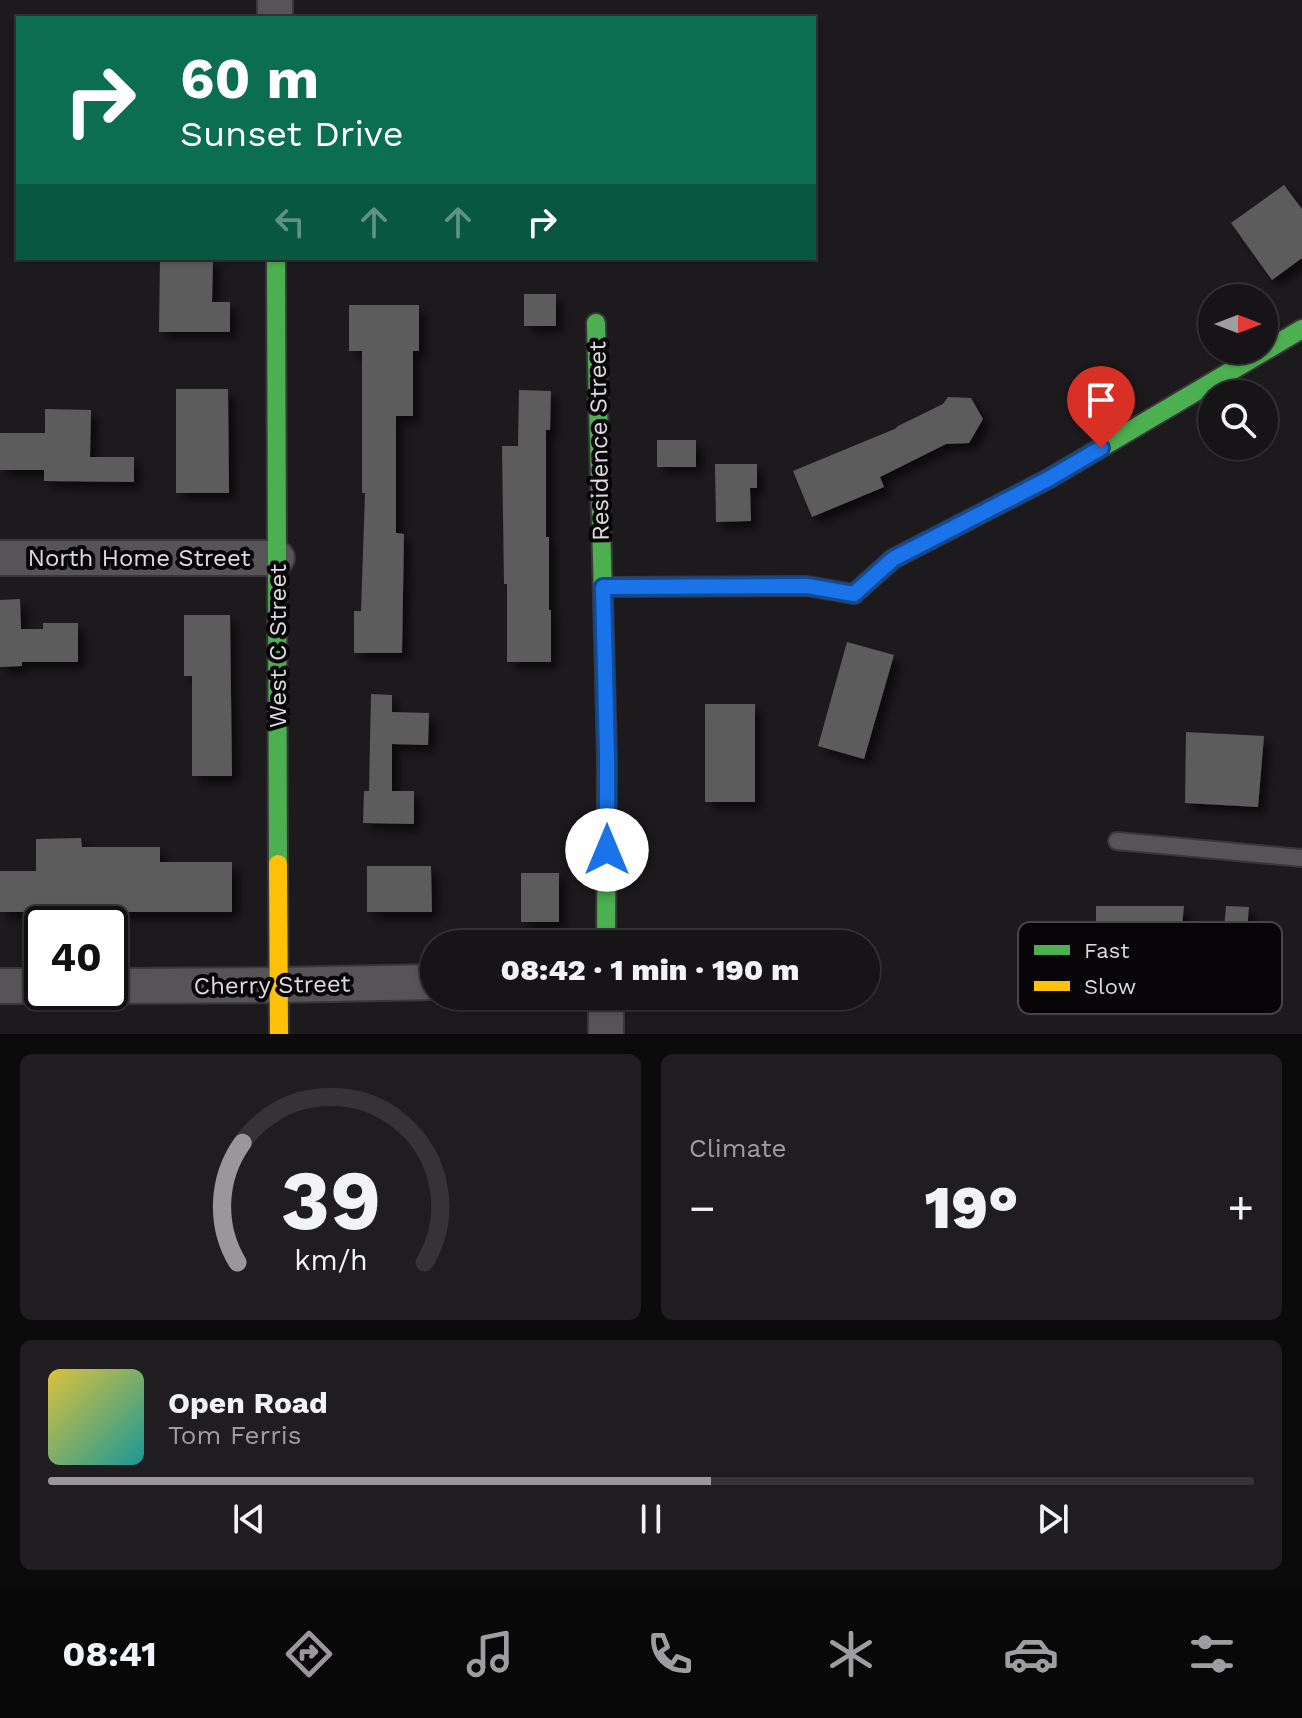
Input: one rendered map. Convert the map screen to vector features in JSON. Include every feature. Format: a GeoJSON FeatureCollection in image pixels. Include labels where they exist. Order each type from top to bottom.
{"type":"FeatureCollection","features":[{"type":"Feature","properties":{"kind":"street","name":"West C Street"},"geometry":{"type":"LineString","coordinates":[[276,260],[279,1034]]}},
{"type":"Feature","properties":{"kind":"street","name":"Residence Street"},"geometry":{"type":"LineString","coordinates":[[596,323],[607,756],[606,930]]}},
{"type":"Feature","properties":{"kind":"street"},"geometry":{"type":"LineString","coordinates":[[603,587],[807,586],[854,594],[893,559],[1050,478],[1302,329]]}},
{"type":"Feature","properties":{"kind":"street","name":"North Home Street"},"geometry":{"type":"LineString","coordinates":[[0,558],[277,558]]}},
{"type":"Feature","properties":{"kind":"street","name":"Cherry Street"},"geometry":{"type":"LineString","coordinates":[[128,986],[420,982]]}},
{"type":"Feature","properties":{"kind":"street"},"geometry":{"type":"LineString","coordinates":[[0,986],[24,986]]}},
{"type":"Feature","properties":{"kind":"street"},"geometry":{"type":"LineString","coordinates":[[606,1010],[606,1034]]}},
{"type":"Feature","properties":{"kind":"lane"},"geometry":{"type":"LineString","coordinates":[[1117,841],[1302,858]]}},
{"type":"Feature","properties":{"kind":"building"},"geometry":{"type":"Polygon","coordinates":[[[1284,185],[1302,209],[1302,258],[1272,280],[1231,223],[1284,185]]]}},
{"type":"Feature","properties":{"kind":"building"},"geometry":{"type":"Polygon","coordinates":[[[160,260],[213,260],[212,302],[230,302],[230,332],[159,332],[160,260]]]}},
{"type":"Feature","properties":{"kind":"building"},"geometry":{"type":"Polygon","coordinates":[[[524,294],[556,294],[556,326],[524,326],[524,294]]]}},
{"type":"Feature","properties":{"kind":"building"},"geometry":{"type":"Polygon","coordinates":[[[349,305],[419,305],[419,351],[413,351],[413,416],[396,416],[396,533],[404,534],[402,653],[354,653],[354,611],[361,611],[365,493],[362,493],[362,351],[349,351],[349,305]]]}},
{"type":"Feature","properties":{"kind":"building"},"geometry":{"type":"Polygon","coordinates":[[[176,389],[228,389],[229,493],[176,493],[176,389]]]}},
{"type":"Feature","properties":{"kind":"building"},"geometry":{"type":"Polygon","coordinates":[[[519,390],[551,391],[550,430],[546,430],[546,537],[549,537],[551,662],[507,662],[502,446],[518,446],[519,390]]]}},
{"type":"Feature","properties":{"kind":"building"},"geometry":{"type":"Polygon","coordinates":[[[948,397],[971,398],[983,419],[969,443],[946,444],[880,477],[884,487],[812,517],[793,471],[897,428],[943,404],[948,397]]]}},
{"type":"Feature","properties":{"kind":"building"},"geometry":{"type":"Polygon","coordinates":[[[45,409],[91,410],[90,457],[134,457],[134,482],[44,481],[44,470],[0,470],[0,433],[45,433],[45,409]]]}},
{"type":"Feature","properties":{"kind":"building"},"geometry":{"type":"Polygon","coordinates":[[[657,440],[696,440],[696,467],[657,467],[657,440]]]}},
{"type":"Feature","properties":{"kind":"building"},"geometry":{"type":"Polygon","coordinates":[[[715,464],[757,464],[757,488],[750,488],[751,521],[716,522],[715,464]]]}},
{"type":"Feature","properties":{"kind":"building"},"geometry":{"type":"Polygon","coordinates":[[[20,599],[21,629],[43,629],[43,623],[78,623],[78,662],[22,662],[22,666],[0,667],[0,600],[20,599]]]}},
{"type":"Feature","properties":{"kind":"building"},"geometry":{"type":"Polygon","coordinates":[[[184,615],[230,615],[232,776],[192,776],[192,676],[184,676],[184,615]]]}},
{"type":"Feature","properties":{"kind":"building"},"geometry":{"type":"Polygon","coordinates":[[[847,642],[894,655],[864,759],[818,746],[847,642]]]}},
{"type":"Feature","properties":{"kind":"building"},"geometry":{"type":"Polygon","coordinates":[[[371,694],[392,695],[392,712],[429,713],[428,745],[392,744],[392,791],[414,791],[414,824],[363,823],[364,791],[369,791],[371,694]]]}},
{"type":"Feature","properties":{"kind":"building"},"geometry":{"type":"Polygon","coordinates":[[[705,704],[755,704],[755,802],[705,802],[705,704]]]}},
{"type":"Feature","properties":{"kind":"building"},"geometry":{"type":"Polygon","coordinates":[[[1186,732],[1264,736],[1258,807],[1185,803],[1186,732]]]}},
{"type":"Feature","properties":{"kind":"building"},"geometry":{"type":"Polygon","coordinates":[[[81,838],[82,847],[160,847],[160,862],[232,862],[232,912],[128,912],[128,906],[24,906],[24,912],[0,912],[0,871],[36,871],[36,839],[81,838]]]}},
{"type":"Feature","properties":{"kind":"building"},"geometry":{"type":"Polygon","coordinates":[[[367,866],[431,866],[432,912],[367,912],[367,866]]]}},
{"type":"Feature","properties":{"kind":"building"},"geometry":{"type":"Polygon","coordinates":[[[521,873],[559,873],[559,922],[521,922],[521,873]]]}},
{"type":"Feature","properties":{"kind":"building"},"geometry":{"type":"Polygon","coordinates":[[[1096,906],[1184,906],[1182,922],[1096,922],[1096,906]]]}},
{"type":"Feature","properties":{"kind":"building"},"geometry":{"type":"Polygon","coordinates":[[[1226,906],[1249,907],[1248,922],[1225,922],[1226,906]]]}},
{"type":"Feature","properties":{"kind":"traffic: fast"},"geometry":{"type":"LineString","coordinates":[[276,260],[278,864]]}},
{"type":"Feature","properties":{"kind":"traffic: fast"},"geometry":{"type":"LineString","coordinates":[[596,323],[607,756],[606,930]]}},
{"type":"Feature","properties":{"kind":"traffic: fast"},"geometry":{"type":"LineString","coordinates":[[854,594],[893,559],[1050,478],[1302,329]]}},
{"type":"Feature","properties":{"kind":"traffic: slow"},"geometry":{"type":"LineString","coordinates":[[603,587],[807,586],[854,594]]}},
{"type":"Feature","properties":{"kind":"traffic: slow"},"geometry":{"type":"LineString","coordinates":[[278,864],[279,1034]]}},
{"type":"Feature","properties":{"kind":"route"},"geometry":{"type":"LineString","coordinates":[[607,850],[603,587],[807,586],[854,594],[893,559],[1050,478],[1101,448]]}}]}
